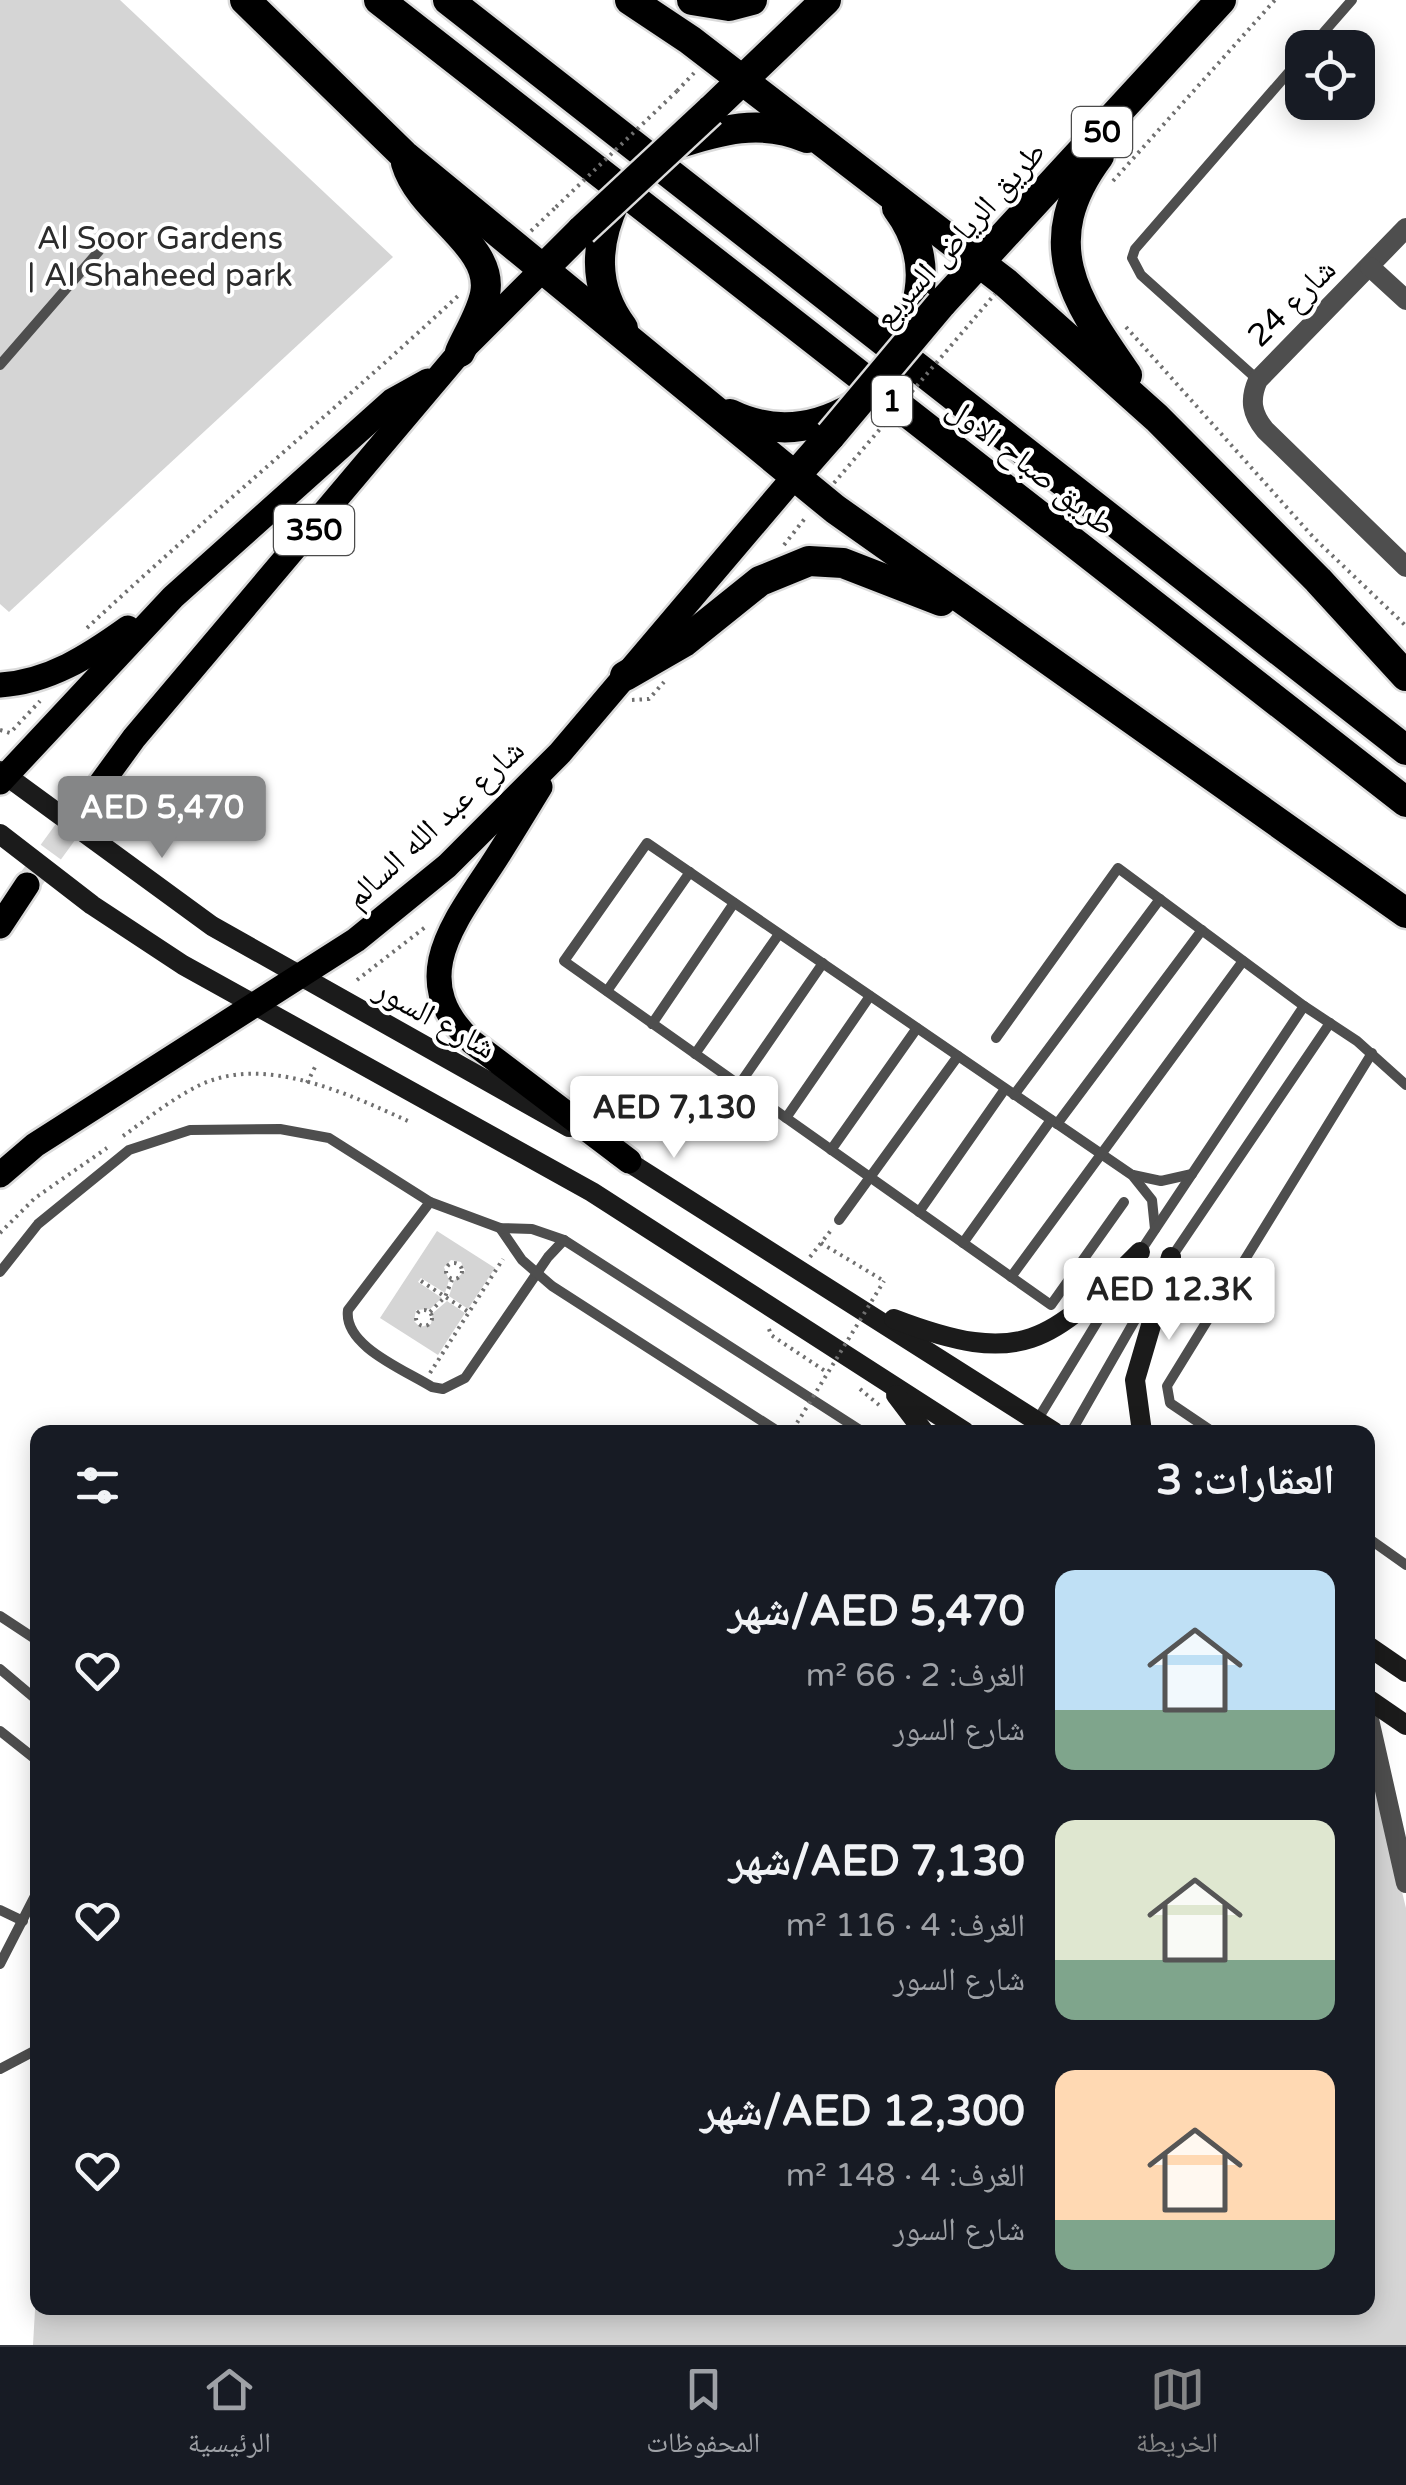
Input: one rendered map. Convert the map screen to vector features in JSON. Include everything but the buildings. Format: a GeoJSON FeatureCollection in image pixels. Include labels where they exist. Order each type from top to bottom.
{"type":"FeatureCollection","features":[{"type":"Feature","properties":{"kind":"highway"},"geometry":{"type":"LineString","coordinates":[[245,0],[404,155],[795,476],[991,622],[1282,822],[1406,913]]}},
{"type":"Feature","properties":{"kind":"highway","name":"طريق صباح الاول"},"geometry":{"type":"LineString","coordinates":[[378,0],[1406,802]]}},
{"type":"Feature","properties":{"kind":"highway","name":"طريق صباح الاول"},"geometry":{"type":"LineString","coordinates":[[448,0],[1406,750]]}},
{"type":"Feature","properties":{"kind":"highway"},"geometry":{"type":"LineString","coordinates":[[630,0],[741,78],[980,262],[1157,418],[1318,580],[1406,676]]}},
{"type":"Feature","properties":{"kind":"highway"},"geometry":{"type":"LineString","coordinates":[[692,0],[730,6],[752,0]]}},
{"type":"Feature","properties":{"kind":"highway"},"geometry":{"type":"LineString","coordinates":[[652,359],[608,304],[591,234],[616,199],[674,145],[718,120],[741,78],[826,0]]}},
{"type":"Feature","properties":{"kind":"highway","name":"طريق الرياض السريع"},"geometry":{"type":"LineString","coordinates":[[795,476],[823,430],[855,406],[904,348],[931,302],[980,262],[1221,0]]}},
{"type":"Feature","properties":{"kind":"highway"},"geometry":{"type":"LineString","coordinates":[[1157,418],[1094,327],[1066,270],[1064,252],[1082,179],[1167,62]]}},
{"type":"Feature","properties":{"kind":"highway"},"geometry":{"type":"LineString","coordinates":[[718,120],[778,129],[832,151]]}},
{"type":"Feature","properties":{"kind":"highway"},"geometry":{"type":"LineString","coordinates":[[404,155],[426,202],[474,250],[485,271],[484,299],[460,352]]}},
{"type":"Feature","properties":{"kind":"highway"},"geometry":{"type":"LineString","coordinates":[[884,189],[912,228],[921,250],[931,302]]}},
{"type":"Feature","properties":{"kind":"highway","name":"350"},"geometry":{"type":"LineString","coordinates":[[543,269],[591,234]]}},
{"type":"Feature","properties":{"kind":"highway"},"geometry":{"type":"LineString","coordinates":[[701,398],[767,427],[823,430]]}},
{"type":"Feature","properties":{"kind":"highway"},"geometry":{"type":"LineString","coordinates":[[625,676],[684,642],[760,581],[809,561],[843,563],[878,574],[991,622]]}},
{"type":"Feature","properties":{"kind":"highway"},"geometry":{"type":"LineString","coordinates":[[1282,822],[1406,897]]}},
{"type":"Feature","properties":{"kind":"main road","name":"350"},"geometry":{"type":"LineString","coordinates":[[91,797],[134,738],[330,512],[460,352],[543,269]]}},
{"type":"Feature","properties":{"kind":"main road"},"geometry":{"type":"LineString","coordinates":[[2,776],[173,597],[392,401],[438,378]]}},
{"type":"Feature","properties":{"kind":"main road","name":"شارع عبد الله السالم"},"geometry":{"type":"LineString","coordinates":[[0,1175],[36,1146],[356,940],[447,866],[560,753],[795,476]]}},
{"type":"Feature","properties":{"kind":"main road"},"geometry":{"type":"LineString","coordinates":[[1318,580],[1406,657]]}},
{"type":"Feature","properties":{"kind":"main road"},"geometry":{"type":"LineString","coordinates":[[9,684],[67,668],[173,597]]}},
{"type":"Feature","properties":{"kind":"main road"},"geometry":{"type":"LineString","coordinates":[[560,753],[451,927],[440,958],[441,989],[446,1010],[463,1034],[628,1162]]}},
{"type":"Feature","properties":{"kind":"main road","name":"شارع السور"},"geometry":{"type":"LineString","coordinates":[[2,776],[168,896],[298,978],[628,1162],[857,1305],[1034,1425]]}},
{"type":"Feature","properties":{"kind":"main road"},"geometry":{"type":"LineString","coordinates":[[0,834],[92,905],[253,1005],[592,1192],[954,1425]]}},
{"type":"Feature","properties":{"kind":"main road"},"geometry":{"type":"LineString","coordinates":[[0,926],[27,885]]}},
{"type":"Feature","properties":{"kind":"main road"},"geometry":{"type":"LineString","coordinates":[[857,1305],[974,1345],[1009,1344],[1056,1329],[1078,1314],[1140,1252]]}},
{"type":"Feature","properties":{"kind":"main road"},"geometry":{"type":"LineString","coordinates":[[1141,1425],[1135,1380],[1171,1258]]}},
{"type":"Feature","properties":{"kind":"main road"},"geometry":{"type":"LineString","coordinates":[[886,1382],[919,1425]]}},
{"type":"Feature","properties":{"kind":"main road"},"geometry":{"type":"LineString","coordinates":[[1375,1651],[1406,1672]]}},
{"type":"Feature","properties":{"kind":"main road"},"geometry":{"type":"LineString","coordinates":[[1375,1704],[1406,1725]]}},
{"type":"Feature","properties":{"kind":"street","name":"شارع 24"},"geometry":{"type":"LineString","coordinates":[[1406,228],[1258,380],[1252,392],[1254,416],[1265,430],[1406,567]]}},
{"type":"Feature","properties":{"kind":"street"},"geometry":{"type":"LineString","coordinates":[[1370,267],[1406,300]]}},
{"type":"Feature","properties":{"kind":"street"},"geometry":{"type":"LineString","coordinates":[[1375,1742],[1402,1844],[1406,1884]]}},
{"type":"Feature","properties":{"kind":"lane"},"geometry":{"type":"LineString","coordinates":[[1326,30],[1352,0]]}},
{"type":"Feature","properties":{"kind":"lane"},"geometry":{"type":"LineString","coordinates":[[1258,380],[1141,276],[1132,258],[1135,249],[1285,76]]}},
{"type":"Feature","properties":{"kind":"lane"},"geometry":{"type":"LineString","coordinates":[[0,365],[99,251]]}},
{"type":"Feature","properties":{"kind":"lane"},"geometry":{"type":"LineString","coordinates":[[1124,1202],[1052,1305],[564,961],[647,843],[1132,1175],[1152,1200],[1155,1229]]}},
{"type":"Feature","properties":{"kind":"lane"},"geometry":{"type":"LineString","coordinates":[[996,1038],[1118,868],[1372,1053],[1406,1085]]}},
{"type":"Feature","properties":{"kind":"lane"},"geometry":{"type":"LineString","coordinates":[[606,991],[690,872]]}},
{"type":"Feature","properties":{"kind":"lane"},"geometry":{"type":"LineString","coordinates":[[919,1212],[1160,899]]}},
{"type":"Feature","properties":{"kind":"lane"},"geometry":{"type":"LineString","coordinates":[[652,1024],[734,903]]}},
{"type":"Feature","properties":{"kind":"lane"},"geometry":{"type":"LineString","coordinates":[[963,1243],[1202,930]]}},
{"type":"Feature","properties":{"kind":"lane"},"geometry":{"type":"LineString","coordinates":[[695,1054],[779,934]]}},
{"type":"Feature","properties":{"kind":"lane"},"geometry":{"type":"LineString","coordinates":[[1011,1277],[1244,961]]}},
{"type":"Feature","properties":{"kind":"lane"},"geometry":{"type":"LineString","coordinates":[[739,1085],[823,964]]}},
{"type":"Feature","properties":{"kind":"lane"},"geometry":{"type":"LineString","coordinates":[[786,1118],[870,996]]}},
{"type":"Feature","properties":{"kind":"lane"},"geometry":{"type":"LineString","coordinates":[[1042,1425],[1140,1252],[1304,1006]]}},
{"type":"Feature","properties":{"kind":"lane"},"geometry":{"type":"LineString","coordinates":[[1075,1425],[1171,1258],[1330,1023]]}},
{"type":"Feature","properties":{"kind":"lane"},"geometry":{"type":"LineString","coordinates":[[831,1150],[916,1028]]}},
{"type":"Feature","properties":{"kind":"lane"},"geometry":{"type":"LineString","coordinates":[[1203,1425],[1170,1403],[1167,1386],[1372,1053]]}},
{"type":"Feature","properties":{"kind":"lane"},"geometry":{"type":"LineString","coordinates":[[839,1220],[958,1056]]}},
{"type":"Feature","properties":{"kind":"lane"},"geometry":{"type":"LineString","coordinates":[[0,1272],[38,1224],[128,1150],[190,1130],[280,1129],[329,1138],[430,1202],[500,1228],[532,1229],[564,1240],[852,1425]]}},
{"type":"Feature","properties":{"kind":"lane"},"geometry":{"type":"LineString","coordinates":[[1132,1175],[1161,1180],[1192,1174]]}},
{"type":"Feature","properties":{"kind":"lane"},"geometry":{"type":"LineString","coordinates":[[430,1202],[348,1310],[346,1321],[354,1337],[424,1382],[442,1389],[466,1378],[564,1240]]}},
{"type":"Feature","properties":{"kind":"lane"},"geometry":{"type":"LineString","coordinates":[[500,1228],[537,1274],[774,1425]]}},
{"type":"Feature","properties":{"kind":"lane"},"geometry":{"type":"LineString","coordinates":[[1375,1543],[1406,1564]]}},
{"type":"Feature","properties":{"kind":"lane"},"geometry":{"type":"LineString","coordinates":[[0,1616],[30,1636]]}},
{"type":"Feature","properties":{"kind":"lane"},"geometry":{"type":"LineString","coordinates":[[0,1670],[30,1694]]}},
{"type":"Feature","properties":{"kind":"lane"},"geometry":{"type":"LineString","coordinates":[[0,1730],[30,1754]]}},
{"type":"Feature","properties":{"kind":"lane"},"geometry":{"type":"LineString","coordinates":[[0,1964],[30,1907]]}},
{"type":"Feature","properties":{"kind":"lane"},"geometry":{"type":"LineString","coordinates":[[0,1910],[23,1921]]}},
{"type":"Feature","properties":{"kind":"lane"},"geometry":{"type":"LineString","coordinates":[[0,2069],[30,2054]]}},
{"type":"Feature","properties":{"kind":"path"},"geometry":{"type":"LineString","coordinates":[[515,246],[677,91]]}},
{"type":"Feature","properties":{"kind":"path"},"geometry":{"type":"LineString","coordinates":[[84,630],[144,572],[316,428],[485,271]]}},
{"type":"Feature","properties":{"kind":"path"},"geometry":{"type":"LineString","coordinates":[[834,484],[995,294]]}},
{"type":"Feature","properties":{"kind":"path"},"geometry":{"type":"LineString","coordinates":[[0,730],[10,733],[44,692],[40,684],[19,690],[9,684]]}},
{"type":"Feature","properties":{"kind":"path"},"geometry":{"type":"LineString","coordinates":[[357,980],[433,922],[439,927]]}},
{"type":"Feature","properties":{"kind":"path"},"geometry":{"type":"LineString","coordinates":[[307,1084],[316,1065]]}},
{"type":"Feature","properties":{"kind":"path"},"geometry":{"type":"LineString","coordinates":[[792,1425],[806,1410],[884,1281],[822,1242]]}},
{"type":"Feature","properties":{"kind":"path"},"geometry":{"type":"LineString","coordinates":[[424,1382],[511,1246]]}},
{"type":"Feature","properties":{"kind":"path"},"geometry":{"type":"LineString","coordinates":[[430,1312],[446,1297],[452,1279]]}},
{"type":"Feature","properties":{"kind":"path"},"geometry":{"type":"LineString","coordinates":[[421,1282],[468,1312]]}},
{"type":"Feature","properties":{"kind":"path"},"geometry":{"type":"LineString","coordinates":[[769,1328],[779,1340],[828,1373]]}},
{"type":"Feature","properties":{"kind":"green space","name":"Al Soor Gardens | Al Shaheed park"},"geometry":{"type":"Polygon","coordinates":[[[0,0],[120,0],[393,257],[9,612],[0,604],[0,0]]]}},
{"type":"Feature","properties":{"kind":"green space"},"geometry":{"type":"Polygon","coordinates":[[[437,1231],[495,1268],[468,1309],[449,1296],[454,1281],[465,1271],[461,1262],[451,1260],[444,1267],[449,1280],[445,1293],[421,1278],[418,1282],[442,1298],[430,1309],[416,1310],[414,1321],[420,1327],[431,1324],[433,1313],[447,1301],[465,1313],[438,1355],[380,1318],[437,1231]]]}},
{"type":"Feature","properties":{"kind":"green space"},"geometry":{"type":"Polygon","coordinates":[[[1375,1782],[1406,1908],[1406,2345],[33,2345],[35,2315],[1375,2315],[1375,1782]]]}},
{"type":"Feature","properties":{"kind":"tunnel"},"geometry":{"type":"LineString","coordinates":[[29,882],[91,797]]}}]}
